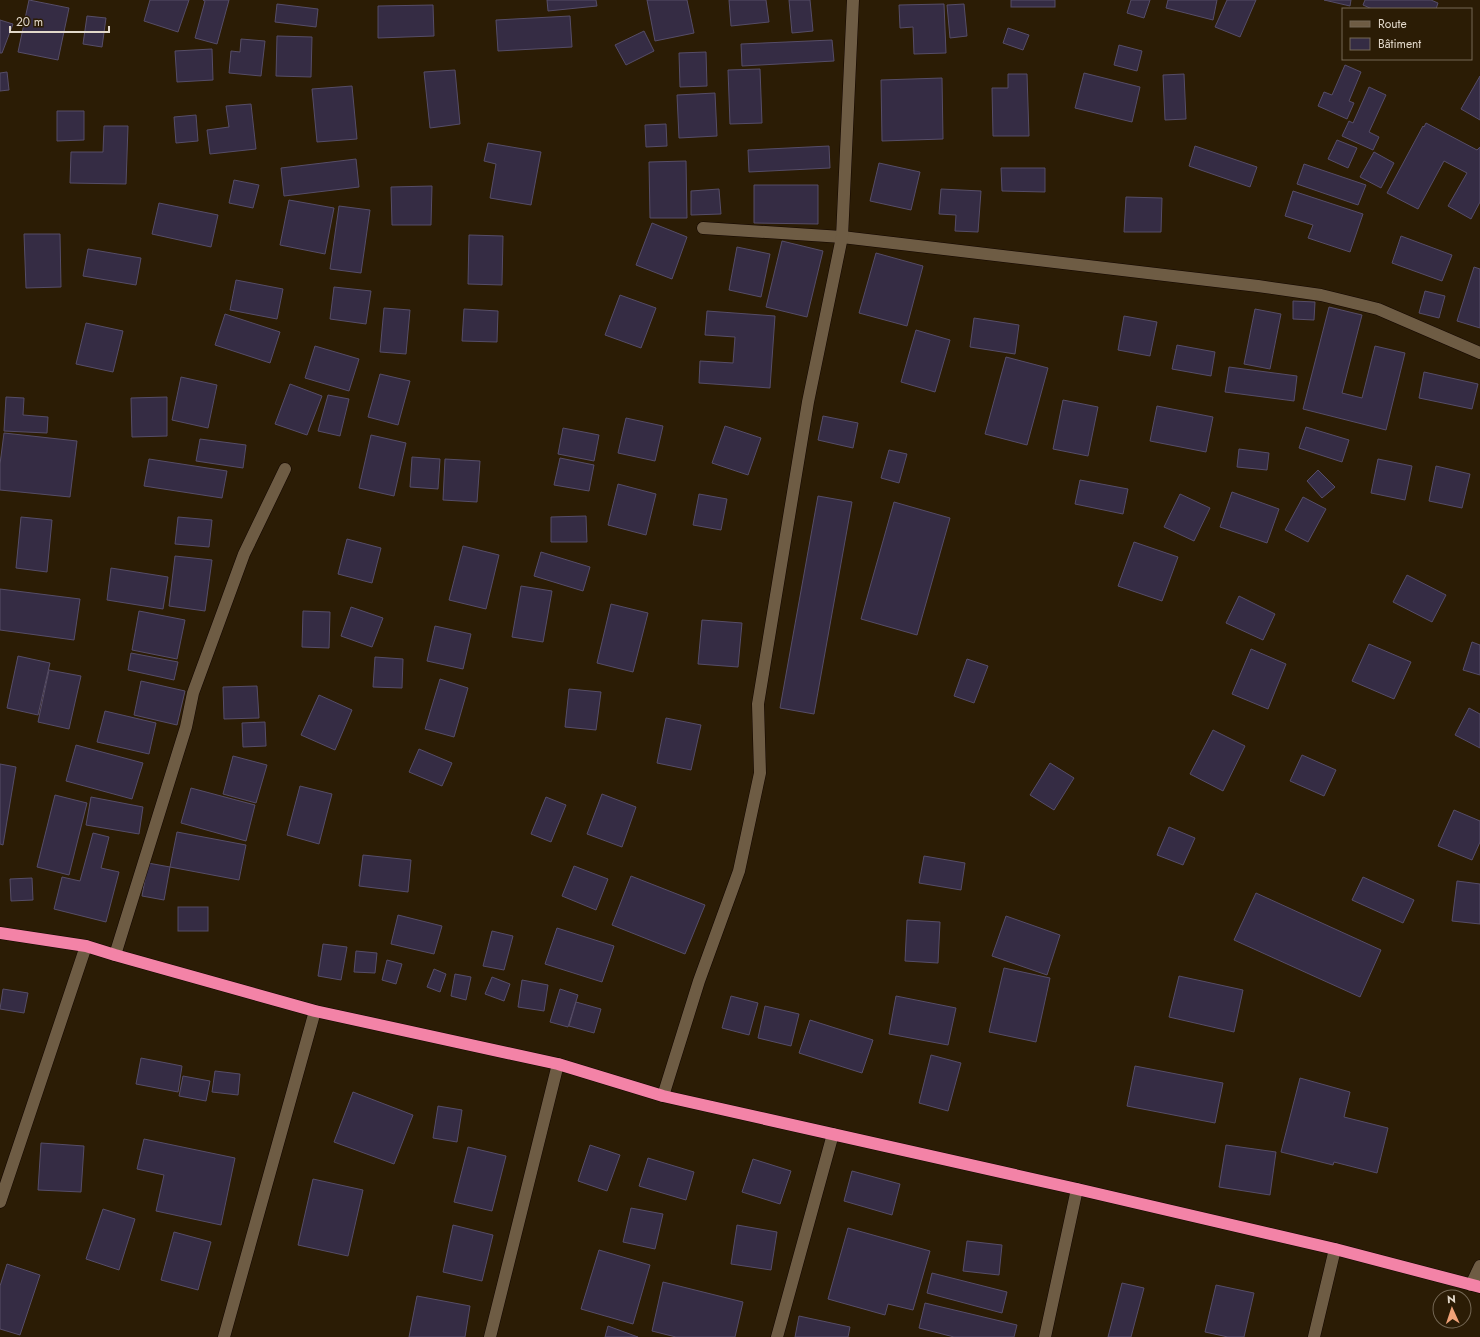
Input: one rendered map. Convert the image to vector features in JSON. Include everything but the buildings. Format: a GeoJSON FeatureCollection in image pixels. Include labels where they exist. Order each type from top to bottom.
{"type":"FeatureCollection","features":[{"type":"Feature","properties":{"kind":"highway"},"geometry":{"type":"LineString","coordinates":[[0,933],[86,946],[315,1011],[558,1064],[662,1096],[1077,1189],[1335,1249],[1476,1286]]}},
{"type":"Feature","properties":{"kind":"street"},"geometry":{"type":"LineString","coordinates":[[662,1096],[699,981],[738,871],[760,773],[758,704],[808,402],[842,237],[853,0]]}},
{"type":"Feature","properties":{"kind":"street"},"geometry":{"type":"LineString","coordinates":[[703,228],[842,237],[1258,286],[1321,295],[1378,309],[1480,353]]}},
{"type":"Feature","properties":{"kind":"street"},"geometry":{"type":"LineString","coordinates":[[115,955],[186,727],[193,693],[244,554],[285,469]]}},
{"type":"Feature","properties":{"kind":"street"},"geometry":{"type":"LineString","coordinates":[[0,1202],[86,946]]}},
{"type":"Feature","properties":{"kind":"street"},"geometry":{"type":"LineString","coordinates":[[224,1337],[315,1011]]}},
{"type":"Feature","properties":{"kind":"street"},"geometry":{"type":"LineString","coordinates":[[490,1337],[558,1064]]}},
{"type":"Feature","properties":{"kind":"street"},"geometry":{"type":"LineString","coordinates":[[777,1337],[833,1134]]}},
{"type":"Feature","properties":{"kind":"street"},"geometry":{"type":"LineString","coordinates":[[1045,1337],[1077,1189]]}},
{"type":"Feature","properties":{"kind":"street"},"geometry":{"type":"LineString","coordinates":[[1314,1337],[1335,1249]]}},
{"type":"Feature","properties":{"kind":"street"},"geometry":{"type":"LineString","coordinates":[[1476,1286],[1480,1266]]}}]}
